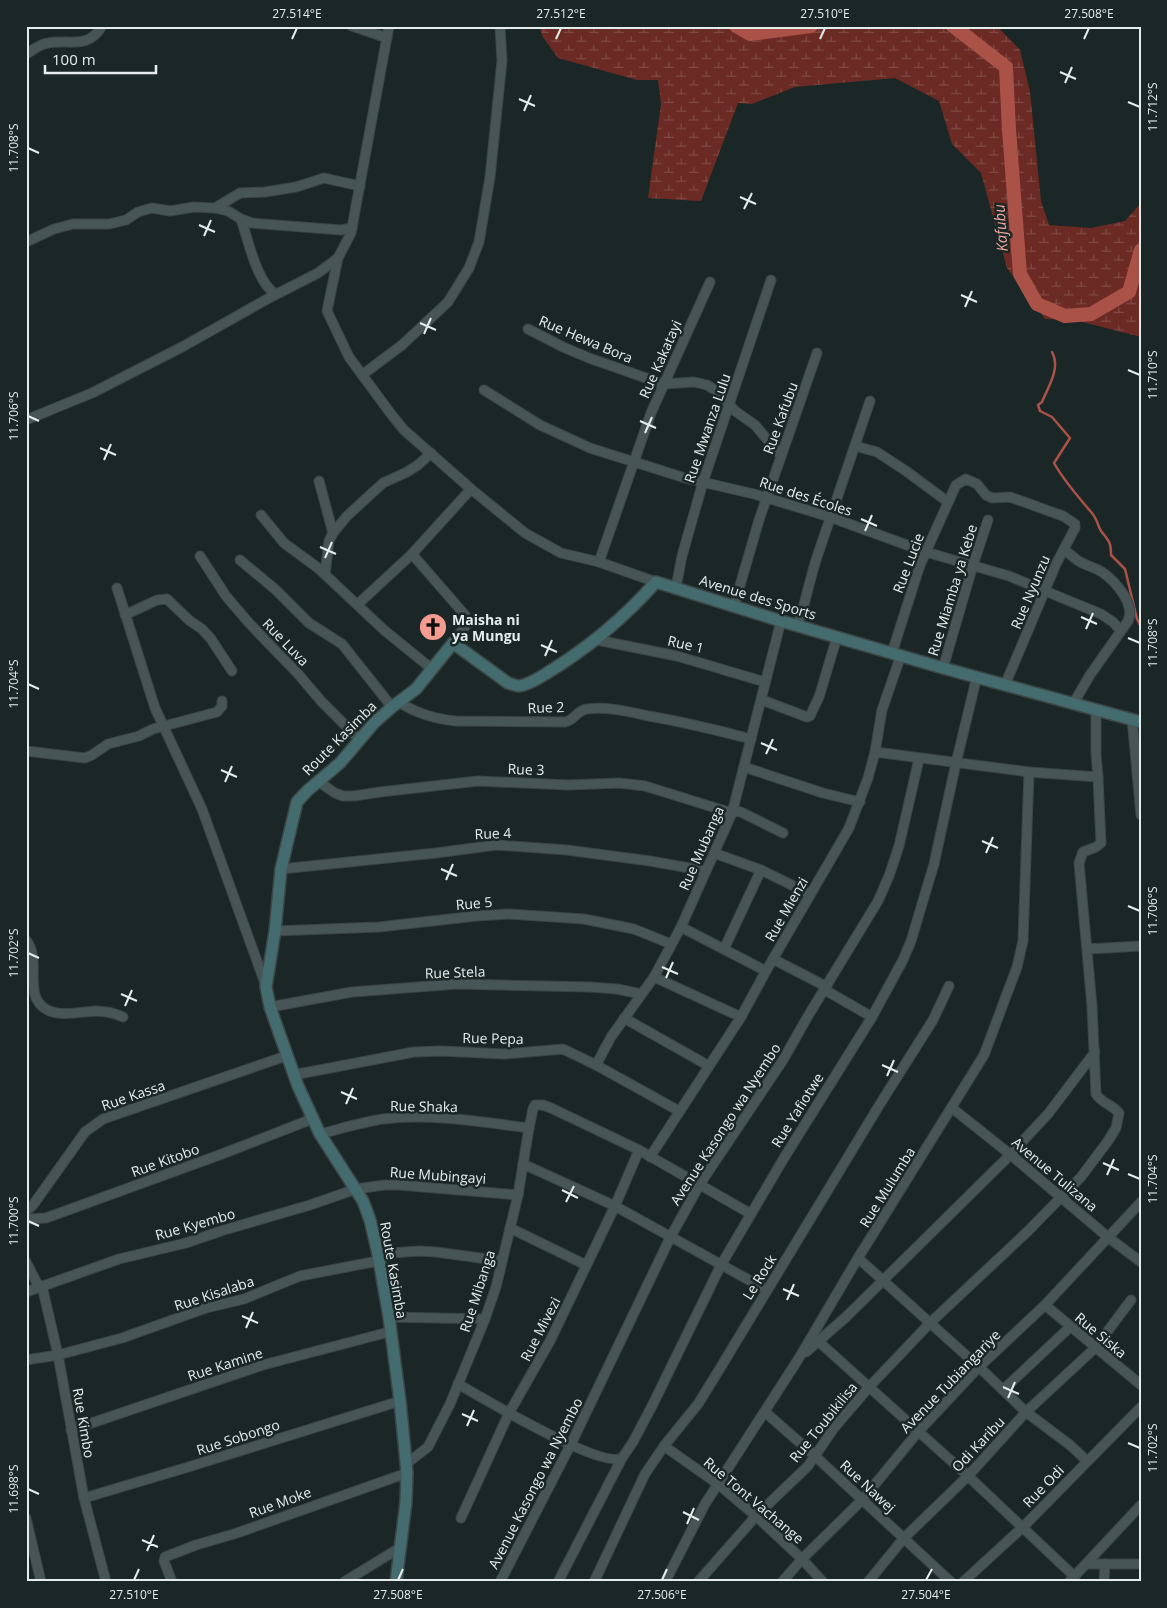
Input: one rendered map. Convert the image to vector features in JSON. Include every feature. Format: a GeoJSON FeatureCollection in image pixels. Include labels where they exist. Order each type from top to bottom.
{"type":"FeatureCollection","features":[{"type":"Feature","properties":{"kind":"street"},"geometry":{"type":"LineString","coordinates":[[26,54],[48,43],[69,43],[92,38],[102,26]]}},
{"type":"Feature","properties":{"kind":"street"},"geometry":{"type":"LineString","coordinates":[[352,26],[387,38]]}},
{"type":"Feature","properties":{"kind":"street"},"geometry":{"type":"LineString","coordinates":[[26,420],[92,393],[182,347],[276,294],[318,273],[338,258],[346,246],[352,228],[389,26]]}},
{"type":"Feature","properties":{"kind":"street"},"geometry":{"type":"LineString","coordinates":[[362,375],[402,346],[448,302],[469,268],[480,242],[490,177],[502,61],[500,26]]}},
{"type":"Feature","properties":{"kind":"street"},"geometry":{"type":"LineString","coordinates":[[215,208],[240,193],[265,192],[296,187],[324,178],[360,186]]}},
{"type":"Feature","properties":{"kind":"street"},"geometry":{"type":"LineString","coordinates":[[26,242],[54,229],[72,224],[109,224],[126,220],[146,209],[170,211],[194,207],[215,208],[228,211],[252,223],[294,227],[310,226],[341,230],[352,228]]}},
{"type":"Feature","properties":{"kind":"street"},"geometry":{"type":"LineString","coordinates":[[241,219],[262,279],[267,288],[276,294]]}},
{"type":"Feature","properties":{"kind":"street","name":"Avenue des Sports"},"geometry":{"type":"LineString","coordinates":[[338,258],[327,311],[349,357],[404,430],[525,533],[561,553],[599,562],[780,621],[1136,721]]}},
{"type":"Feature","properties":{"kind":"street","name":"Rue Mwanza Lulu"},"geometry":{"type":"LineString","coordinates":[[676,588],[682,556],[703,482],[771,280]]}},
{"type":"Feature","properties":{"kind":"street","name":"Rue Kakatayi"},"geometry":{"type":"LineString","coordinates":[[599,562],[651,413],[710,282]]}},
{"type":"Feature","properties":{"kind":"street","name":"Rue Hewa Bora"},"geometry":{"type":"LineString","coordinates":[[528,329],[589,358],[663,384],[701,382],[717,392],[730,406],[755,425],[781,456]]}},
{"type":"Feature","properties":{"kind":"street","name":"Rue Kafubu"},"geometry":{"type":"LineString","coordinates":[[734,606],[766,498],[817,353]]}},
{"type":"Feature","properties":{"kind":"street","name":"Rue des Écoles"},"geometry":{"type":"LineString","coordinates":[[484,390],[540,425],[590,448],[635,463],[830,517],[926,552],[1009,576],[1101,614],[1113,622],[1120,630]]}},
{"type":"Feature","properties":{"kind":"street"},"geometry":{"type":"LineString","coordinates":[[798,625],[807,601],[810,577],[870,401]]}},
{"type":"Feature","properties":{"kind":"street"},"geometry":{"type":"LineString","coordinates":[[855,446],[877,452],[914,476],[948,502]]}},
{"type":"Feature","properties":{"kind":"street"},"geometry":{"type":"LineString","coordinates":[[325,574],[329,541],[347,516],[383,484],[418,465],[431,453]]}},
{"type":"Feature","properties":{"kind":"street","name":"Rue Lucie"},"geometry":{"type":"LineString","coordinates":[[896,654],[911,592],[926,552],[956,485],[966,479],[977,484],[986,495],[992,498],[1006,496],[1063,516]]}},
{"type":"Feature","properties":{"kind":"street"},"geometry":{"type":"LineString","coordinates":[[319,481],[333,533]]}},
{"type":"Feature","properties":{"kind":"street"},"geometry":{"type":"LineString","coordinates":[[358,604],[412,554],[471,489]]}},
{"type":"Feature","properties":{"kind":"street"},"geometry":{"type":"LineString","coordinates":[[260,515],[284,544],[325,574],[384,630],[432,669]]}},
{"type":"Feature","properties":{"kind":"street","name":"Rue Nyunzu"},"geometry":{"type":"LineString","coordinates":[[1005,685],[1045,590],[1075,528],[1075,524],[1063,516]]}},
{"type":"Feature","properties":{"kind":"street","name":"Rue Miamba ya Kebe"},"geometry":{"type":"LineString","coordinates":[[943,668],[988,520]]}},
{"type":"Feature","properties":{"kind":"street"},"geometry":{"type":"LineString","coordinates":[[1064,550],[1077,560],[1102,572],[1128,602],[1130,616],[1073,704]]}},
{"type":"Feature","properties":{"kind":"street","name":"Route Kasimba"},"geometry":{"type":"LineString","coordinates":[[266,987],[275,931],[281,869],[297,802],[340,763],[396,704],[416,689],[467,624],[465,615],[412,554]]}},
{"type":"Feature","properties":{"kind":"street","name":"Rue Luva"},"geometry":{"type":"LineString","coordinates":[[200,556],[226,596],[249,623],[299,675],[321,702],[360,740]]}},
{"type":"Feature","properties":{"kind":"street","name":"Rue 2"},"geometry":{"type":"LineString","coordinates":[[240,560],[276,590],[309,623],[342,644],[396,704],[439,720],[565,722],[570,721],[577,713],[588,708],[612,709],[700,726],[751,739]]}},
{"type":"Feature","properties":{"kind":"street"},"geometry":{"type":"LineString","coordinates":[[453,643],[508,683],[518,686],[528,684],[572,658],[597,640],[634,606],[656,582]]}},
{"type":"Feature","properties":{"kind":"street","name":"Route Kasimba"},"geometry":{"type":"LineString","coordinates":[[117,588],[155,708],[202,808],[266,987],[270,1006],[293,1075],[312,1119],[356,1189],[370,1220],[389,1317],[389,1332],[400,1401],[406,1468],[406,1502],[396,1582]]}},
{"type":"Feature","properties":{"kind":"street"},"geometry":{"type":"LineString","coordinates":[[125,615],[157,600],[167,599],[190,621],[202,629],[211,639],[232,671]]}},
{"type":"Feature","properties":{"kind":"street","name":"Rue Mubanga"},"geometry":{"type":"LineString","coordinates":[[596,1065],[611,1037],[654,977],[681,927],[732,812],[762,700],[780,621]]}},
{"type":"Feature","properties":{"kind":"street"},"geometry":{"type":"LineString","coordinates":[[762,700],[801,715],[810,716],[819,697],[837,636]]}},
{"type":"Feature","properties":{"kind":"street","name":"Rue 1"},"geometry":{"type":"LineString","coordinates":[[597,640],[677,656],[766,682]]}},
{"type":"Feature","properties":{"kind":"street","name":"Rue Mienzi"},"geometry":{"type":"LineString","coordinates":[[650,1157],[741,1017],[772,959],[850,828],[875,752],[882,710],[896,654]]}},
{"type":"Feature","properties":{"kind":"street","name":"Rue Yafiotwe"},"geometry":{"type":"LineString","coordinates":[[558,1582],[622,1458],[633,1442],[653,1404],[721,1265],[789,1149],[898,972],[911,942],[934,864],[977,676]]}},
{"type":"Feature","properties":{"kind":"street"},"geometry":{"type":"LineString","coordinates":[[26,750],[85,758],[108,744],[217,712],[222,706],[222,701]]}},
{"type":"Feature","properties":{"kind":"street"},"geometry":{"type":"LineString","coordinates":[[799,1358],[846,1318],[1011,1155],[1048,1114],[1095,1052],[1088,949],[1079,863],[1083,852],[1096,848],[1101,842],[1096,754],[1096,710]]}},
{"type":"Feature","properties":{"kind":"street"},"geometry":{"type":"LineString","coordinates":[[1136,721],[1141,815]]}},
{"type":"Feature","properties":{"kind":"street"},"geometry":{"type":"LineString","coordinates":[[875,752],[1029,772],[1098,777]]}},
{"type":"Feature","properties":{"kind":"street","name":"Avenue Kasongo wa Nyembo"},"geometry":{"type":"LineString","coordinates":[[500,1582],[571,1444],[671,1236],[700,1184],[783,1060],[878,901],[899,846],[919,759]]}},
{"type":"Feature","properties":{"kind":"street"},"geometry":{"type":"LineString","coordinates":[[744,767],[823,793],[860,802]]}},
{"type":"Feature","properties":{"kind":"street","name":"Rue Mulumba"},"geometry":{"type":"LineString","coordinates":[[665,1582],[705,1504],[799,1358],[858,1258],[984,1055],[1017,967],[1023,941],[1029,772]]}},
{"type":"Feature","properties":{"kind":"street","name":"Rue 3"},"geometry":{"type":"LineString","coordinates":[[319,782],[335,793],[344,796],[478,781],[569,785],[618,783],[646,786],[732,812],[744,813],[783,834]]}},
{"type":"Feature","properties":{"kind":"street","name":"Rue 4"},"geometry":{"type":"LineString","coordinates":[[281,869],[496,845],[576,851],[706,871]]}},
{"type":"Feature","properties":{"kind":"street"},"geometry":{"type":"LineString","coordinates":[[714,853],[761,870],[810,894]]}},
{"type":"Feature","properties":{"kind":"street"},"geometry":{"type":"LineString","coordinates":[[724,950],[761,870]]}},
{"type":"Feature","properties":{"kind":"street","name":"Rue 5"},"geometry":{"type":"LineString","coordinates":[[275,931],[379,928],[476,916],[509,914],[584,919],[634,929],[671,944]]}},
{"type":"Feature","properties":{"kind":"street"},"geometry":{"type":"LineString","coordinates":[[681,927],[766,971]]}},
{"type":"Feature","properties":{"kind":"street"},"geometry":{"type":"LineString","coordinates":[[26,940],[32,951],[35,995],[40,1004],[54,1014],[98,1011],[123,1017]]}},
{"type":"Feature","properties":{"kind":"street"},"geometry":{"type":"LineString","coordinates":[[1088,949],[1141,946]]}},
{"type":"Feature","properties":{"kind":"street"},"geometry":{"type":"LineString","coordinates":[[772,959],[872,1017]]}},
{"type":"Feature","properties":{"kind":"street"},"geometry":{"type":"LineString","coordinates":[[654,977],[741,1017]]}},
{"type":"Feature","properties":{"kind":"street","name":"Rue Stela"},"geometry":{"type":"LineString","coordinates":[[270,1006],[352,992],[457,984],[590,987],[617,989],[641,994]]}},
{"type":"Feature","properties":{"kind":"street","name":"Le Rock"},"geometry":{"type":"LineString","coordinates":[[594,1582],[645,1474],[664,1446],[698,1404],[820,1206],[880,1104],[934,1020],[949,986]]}},
{"type":"Feature","properties":{"kind":"street"},"geometry":{"type":"LineString","coordinates":[[624,1018],[709,1066]]}},
{"type":"Feature","properties":{"kind":"street","name":"Rue Pepa"},"geometry":{"type":"LineString","coordinates":[[293,1075],[414,1052],[442,1051],[504,1054],[563,1049],[679,1111]]}},
{"type":"Feature","properties":{"kind":"street","name":"Rue Toubikilisa"},"geometry":{"type":"LineString","coordinates":[[698,1582],[756,1516],[808,1466],[834,1428],[870,1386],[930,1323],[1027,1232],[1061,1197],[1081,1176],[1108,1141],[1119,1119],[1119,1113],[1115,1108],[1102,1102],[1096,1094],[1095,1052]]}},
{"type":"Feature","properties":{"kind":"street","name":"Rue Kassa"},"geometry":{"type":"LineString","coordinates":[[26,1210],[33,1205],[85,1132],[98,1122],[286,1056]]}},
{"type":"Feature","properties":{"kind":"street","name":"Rue Mibanga"},"geometry":{"type":"LineString","coordinates":[[406,1468],[428,1447],[458,1384],[496,1287],[518,1195],[533,1109],[538,1104],[551,1108],[639,1150]]}},
{"type":"Feature","properties":{"kind":"street","name":"Avenue Tulizana"},"geometry":{"type":"LineString","coordinates":[[952,1108],[1109,1238],[1141,1262]]}},
{"type":"Feature","properties":{"kind":"street","name":"Rue Shaka"},"geometry":{"type":"LineString","coordinates":[[320,1134],[382,1119],[412,1118],[462,1120],[529,1128]]}},
{"type":"Feature","properties":{"kind":"street","name":"Rue Kitobo"},"geometry":{"type":"LineString","coordinates":[[26,1219],[46,1218],[312,1119]]}},
{"type":"Feature","properties":{"kind":"street"},"geometry":{"type":"LineString","coordinates":[[639,1150],[751,1214]]}},
{"type":"Feature","properties":{"kind":"street","name":"Rue Mivezi"},"geometry":{"type":"LineString","coordinates":[[461,1518],[509,1414],[550,1341],[615,1206],[639,1150]]}},
{"type":"Feature","properties":{"kind":"street"},"geometry":{"type":"LineString","coordinates":[[523,1164],[615,1206],[767,1290]]}},
{"type":"Feature","properties":{"kind":"street","name":"Rue Mubingayi"},"geometry":{"type":"LineString","coordinates":[[356,1189],[399,1185],[518,1195]]}},
{"type":"Feature","properties":{"kind":"street","name":"Rue Kyembo"},"geometry":{"type":"LineString","coordinates":[[40,1286],[119,1259],[186,1243],[356,1189]]}},
{"type":"Feature","properties":{"kind":"street","name":"Avenue Tubiangariye"},"geometry":{"type":"LineString","coordinates":[[782,1582],[802,1559],[862,1500],[918,1432],[979,1367],[1045,1305],[1141,1202]]}},
{"type":"Feature","properties":{"kind":"street"},"geometry":{"type":"LineString","coordinates":[[510,1228],[586,1265]]}},
{"type":"Feature","properties":{"kind":"street","name":"Rue Kisalaba"},"geometry":{"type":"LineString","coordinates":[[26,1360],[58,1355],[122,1338],[206,1308],[244,1299],[300,1276],[378,1258],[419,1252],[436,1252],[502,1261]]}},
{"type":"Feature","properties":{"kind":"street"},"geometry":{"type":"LineString","coordinates":[[858,1258],[884,1279],[1026,1412],[1064,1440],[1087,1461]]}},
{"type":"Feature","properties":{"kind":"street","name":"Rue Kimbo"},"geometry":{"type":"LineString","coordinates":[[26,1262],[40,1286],[58,1355],[84,1498],[106,1582]]}},
{"type":"Feature","properties":{"kind":"street"},"geometry":{"type":"LineString","coordinates":[[26,1292],[40,1286]]}},
{"type":"Feature","properties":{"kind":"street","name":"Odi Karibu"},"geometry":{"type":"LineString","coordinates":[[868,1582],[904,1538],[968,1476],[1026,1412],[1095,1348],[1130,1300]]}},
{"type":"Feature","properties":{"kind":"street","name":"Rue Siska"},"geometry":{"type":"LineString","coordinates":[[1045,1305],[1141,1385]]}},
{"type":"Feature","properties":{"kind":"street"},"geometry":{"type":"LineString","coordinates":[[389,1317],[484,1319]]}},
{"type":"Feature","properties":{"kind":"street"},"geometry":{"type":"LineString","coordinates":[[1003,1390],[1070,1327]]}},
{"type":"Feature","properties":{"kind":"street","name":"Rue Kamine"},"geometry":{"type":"LineString","coordinates":[[71,1430],[263,1365],[389,1332]]}},
{"type":"Feature","properties":{"kind":"street"},"geometry":{"type":"LineString","coordinates":[[818,1341],[870,1386],[1023,1527],[1072,1579],[1141,1505]]}},
{"type":"Feature","properties":{"kind":"street"},"geometry":{"type":"LineString","coordinates":[[458,1384],[509,1414],[571,1444],[612,1460],[622,1458]]}},
{"type":"Feature","properties":{"kind":"street","name":"Rue Sobongo"},"geometry":{"type":"LineString","coordinates":[[84,1498],[400,1401]]}},
{"type":"Feature","properties":{"kind":"street","name":"Rue Odi"},"geometry":{"type":"LineString","coordinates":[[963,1582],[1023,1527],[1141,1407]]}},
{"type":"Feature","properties":{"kind":"street","name":"Rue Nawej"},"geometry":{"type":"LineString","coordinates":[[765,1412],[951,1582]]}},
{"type":"Feature","properties":{"kind":"street","name":"Rue Tont Vachange"},"geometry":{"type":"LineString","coordinates":[[664,1446],[718,1484],[756,1516],[802,1559],[823,1582]]}},
{"type":"Feature","properties":{"kind":"street","name":"Rue Moke"},"geometry":{"type":"LineString","coordinates":[[172,1582],[164,1559],[196,1545],[237,1533],[406,1468]]}},
{"type":"Feature","properties":{"kind":"street"},"geometry":{"type":"LineString","coordinates":[[26,1518],[41,1582]]}},
{"type":"Feature","properties":{"kind":"street"},"geometry":{"type":"LineString","coordinates":[[344,1582],[401,1547]]}},
{"type":"Feature","properties":{"kind":"street"},"geometry":{"type":"LineString","coordinates":[[1087,1564],[1141,1564]]}},
{"type":"Feature","properties":{"kind":"street"},"geometry":{"type":"LineString","coordinates":[[1104,1582],[1105,1564]]}},
{"type":"Feature","properties":{"kind":"green space"},"geometry":{"type":"Polygon","coordinates":[[[539,26],[997,26],[1020,50],[1030,92],[1041,201],[1049,225],[1091,228],[1125,221],[1141,203],[1141,337],[1075,320],[1045,319],[1007,268],[981,173],[952,144],[939,101],[895,78],[795,87],[752,104],[738,103],[701,201],[648,198],[661,104],[658,80],[637,80],[558,58],[543,37],[539,26]]]}},
{"type":"Feature","properties":{"kind":"waterway","name":"Kafubu"},"geometry":{"type":"LineString","coordinates":[[736,26],[750,34],[811,26]]}},
{"type":"Feature","properties":{"kind":"waterway","name":"Kafubu"},"geometry":{"type":"LineString","coordinates":[[953,26],[1006,67],[1020,274],[1037,304],[1065,316],[1091,314],[1129,292],[1141,250]]}},
{"type":"Feature","properties":{"kind":"waterway"},"geometry":{"type":"LineString","coordinates":[[1052,352],[1055,364],[1054,371],[1042,402],[1038,405],[1040,411],[1052,417],[1070,438],[1054,463],[1067,483],[1094,515],[1101,531],[1109,542],[1111,555],[1125,569],[1137,619],[1141,627]]}},
{"type":"Feature","properties":{"kind":"place","name":"Maisha ni ya Mungu"},"geometry":{"type":"Point","coordinates":[433,627]}}]}
